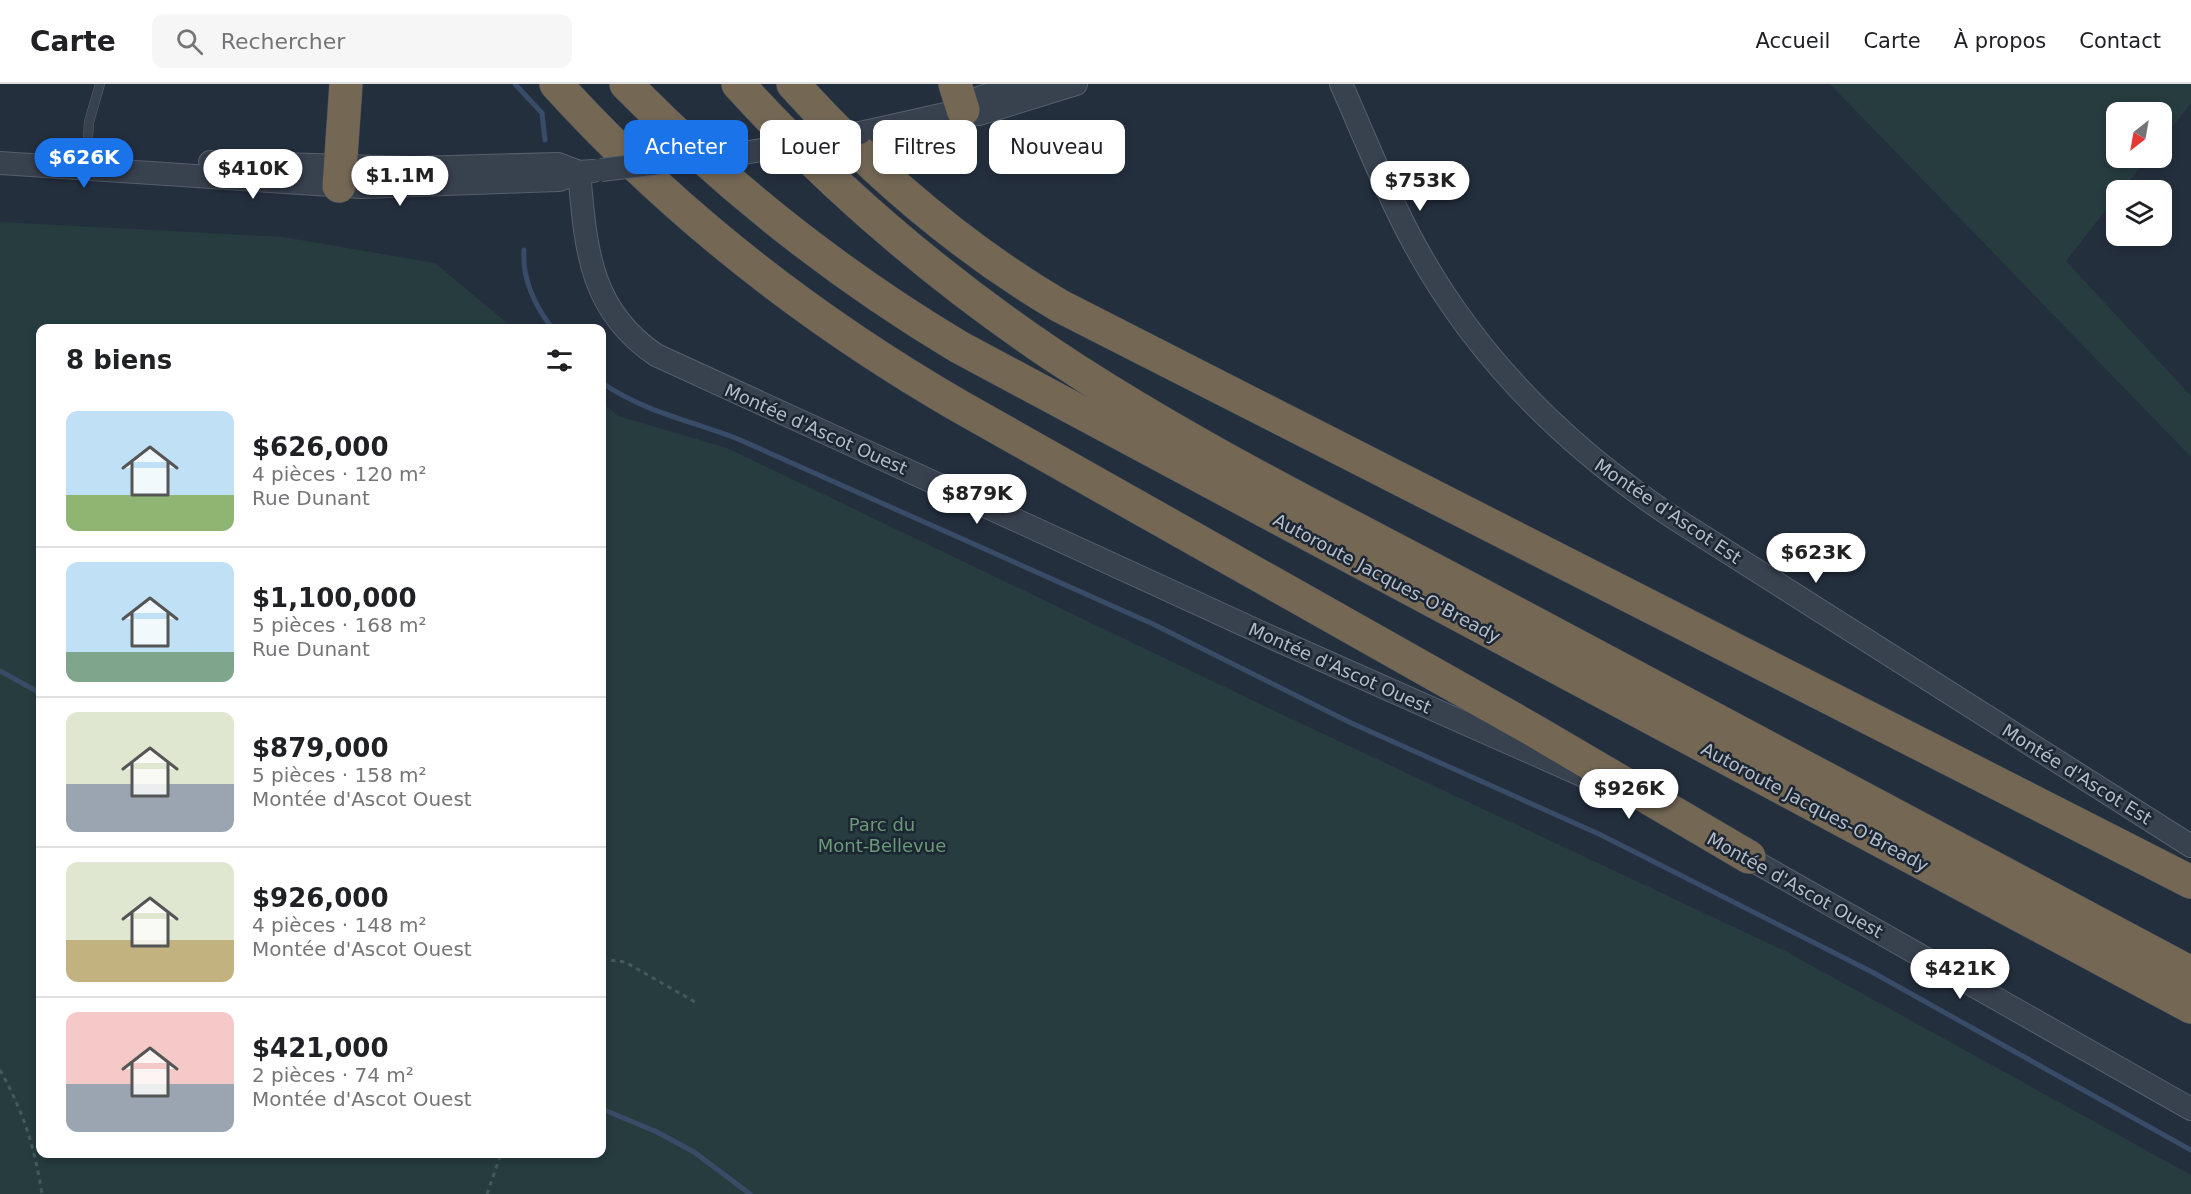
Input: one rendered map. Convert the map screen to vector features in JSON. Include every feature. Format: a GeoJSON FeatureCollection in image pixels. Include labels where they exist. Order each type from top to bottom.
{"type":"FeatureCollection","features":[{"type":"Feature","properties":{"kind":"highway"},"geometry":{"type":"LineString","coordinates":[[340,177],[346,84]]}},
{"type":"Feature","properties":{"kind":"highway"},"geometry":{"type":"LineString","coordinates":[[556,84],[619,150],[695,221],[782,291],[876,356],[978,417],[1533,730],[1749,857]]}},
{"type":"Feature","properties":{"kind":"highway","name":"Autoroute Jacques-O'Bready"},"geometry":{"type":"LineString","coordinates":[[626,84],[708,163],[793,234],[874,293],[959,347],[1104,427],[2191,1007]]}},
{"type":"Feature","properties":{"kind":"highway","name":"Autoroute Jacques-O'Bready"},"geometry":{"type":"LineString","coordinates":[[738,84],[820,168],[918,255],[1024,336],[1128,402],[1274,484],[2191,973]]}},
{"type":"Feature","properties":{"kind":"highway"},"geometry":{"type":"LineString","coordinates":[[793,84],[856,150],[938,222],[989,261],[1060,306],[2191,882]]}},
{"type":"Feature","properties":{"kind":"street"},"geometry":{"type":"LineString","coordinates":[[0,157],[87,164],[340,177],[430,168],[558,164],[590,171],[744,153],[877,129],[959,97],[974,99],[1027,84]]}},
{"type":"Feature","properties":{"kind":"street"},"geometry":{"type":"LineString","coordinates":[[959,97],[979,114],[1076,84]]}},
{"type":"Feature","properties":{"kind":"street","name":"Montée d'Ascot Est"},"geometry":{"type":"LineString","coordinates":[[1341,84],[1403,224],[1448,299],[1514,385],[1584,453],[1677,520],[2191,846]]}},
{"type":"Feature","properties":{"kind":"street"},"geometry":{"type":"LineString","coordinates":[[1356,84],[1362,132]]}},
{"type":"Feature","properties":{"kind":"street"},"geometry":{"type":"LineString","coordinates":[[0,163],[87,164]]}},
{"type":"Feature","properties":{"kind":"street","name":"Montée d'Ascot Ouest"},"geometry":{"type":"LineString","coordinates":[[590,171],[587,246],[596,281],[618,320],[633,337],[656,355],[1275,639],[1525,749],[1749,857],[2191,1109]]}},
{"type":"Feature","properties":{"kind":"lane"},"geometry":{"type":"LineString","coordinates":[[87,164],[89,122],[100,84]]}},
{"type":"Feature","properties":{"kind":"path"},"geometry":{"type":"LineString","coordinates":[[606,960],[625,962],[695,1002]]}},
{"type":"Feature","properties":{"kind":"path"},"geometry":{"type":"LineString","coordinates":[[0,1070],[13,1092],[34,1146],[42,1194]]}},
{"type":"Feature","properties":{"kind":"path"},"geometry":{"type":"LineString","coordinates":[[487,1194],[500,1158]]}},
{"type":"Feature","properties":{"kind":"green space"},"geometry":{"type":"Polygon","coordinates":[[[1830,84],[2191,84],[2191,103],[2172,127],[2172,102],[2106,102],[2106,168],[2140,168],[2130,180],[2106,180],[2106,210],[2066,261],[2191,396],[2191,457],[1830,84]]]}},
{"type":"Feature","properties":{"kind":"green space","name":"Parc du Mont-Bellevue"},"geometry":{"type":"Polygon","coordinates":[[[0,222],[283,237],[435,263],[508,324],[36,324],[36,1158],[606,1158],[606,406],[618,416],[727,448],[1279,713],[1787,952],[2191,1175],[2191,1194],[0,1194],[0,222]]]}},
{"type":"Feature","properties":{"kind":"waterway"},"geometry":{"type":"LineString","coordinates":[[515,84],[542,113],[545,140]]}},
{"type":"Feature","properties":{"kind":"waterway"},"geometry":{"type":"LineString","coordinates":[[524,250],[527,282],[540,311],[549,324]]}},
{"type":"Feature","properties":{"kind":"waterway"},"geometry":{"type":"LineString","coordinates":[[606,385],[635,402],[738,439],[1153,624],[1349,722],[1599,834],[1872,972],[2191,1150]]}},
{"type":"Feature","properties":{"kind":"waterway"},"geometry":{"type":"LineString","coordinates":[[0,671],[36,691]]}},
{"type":"Feature","properties":{"kind":"waterway"},"geometry":{"type":"LineString","coordinates":[[606,1111],[657,1132],[694,1152],[750,1194]]}}]}
